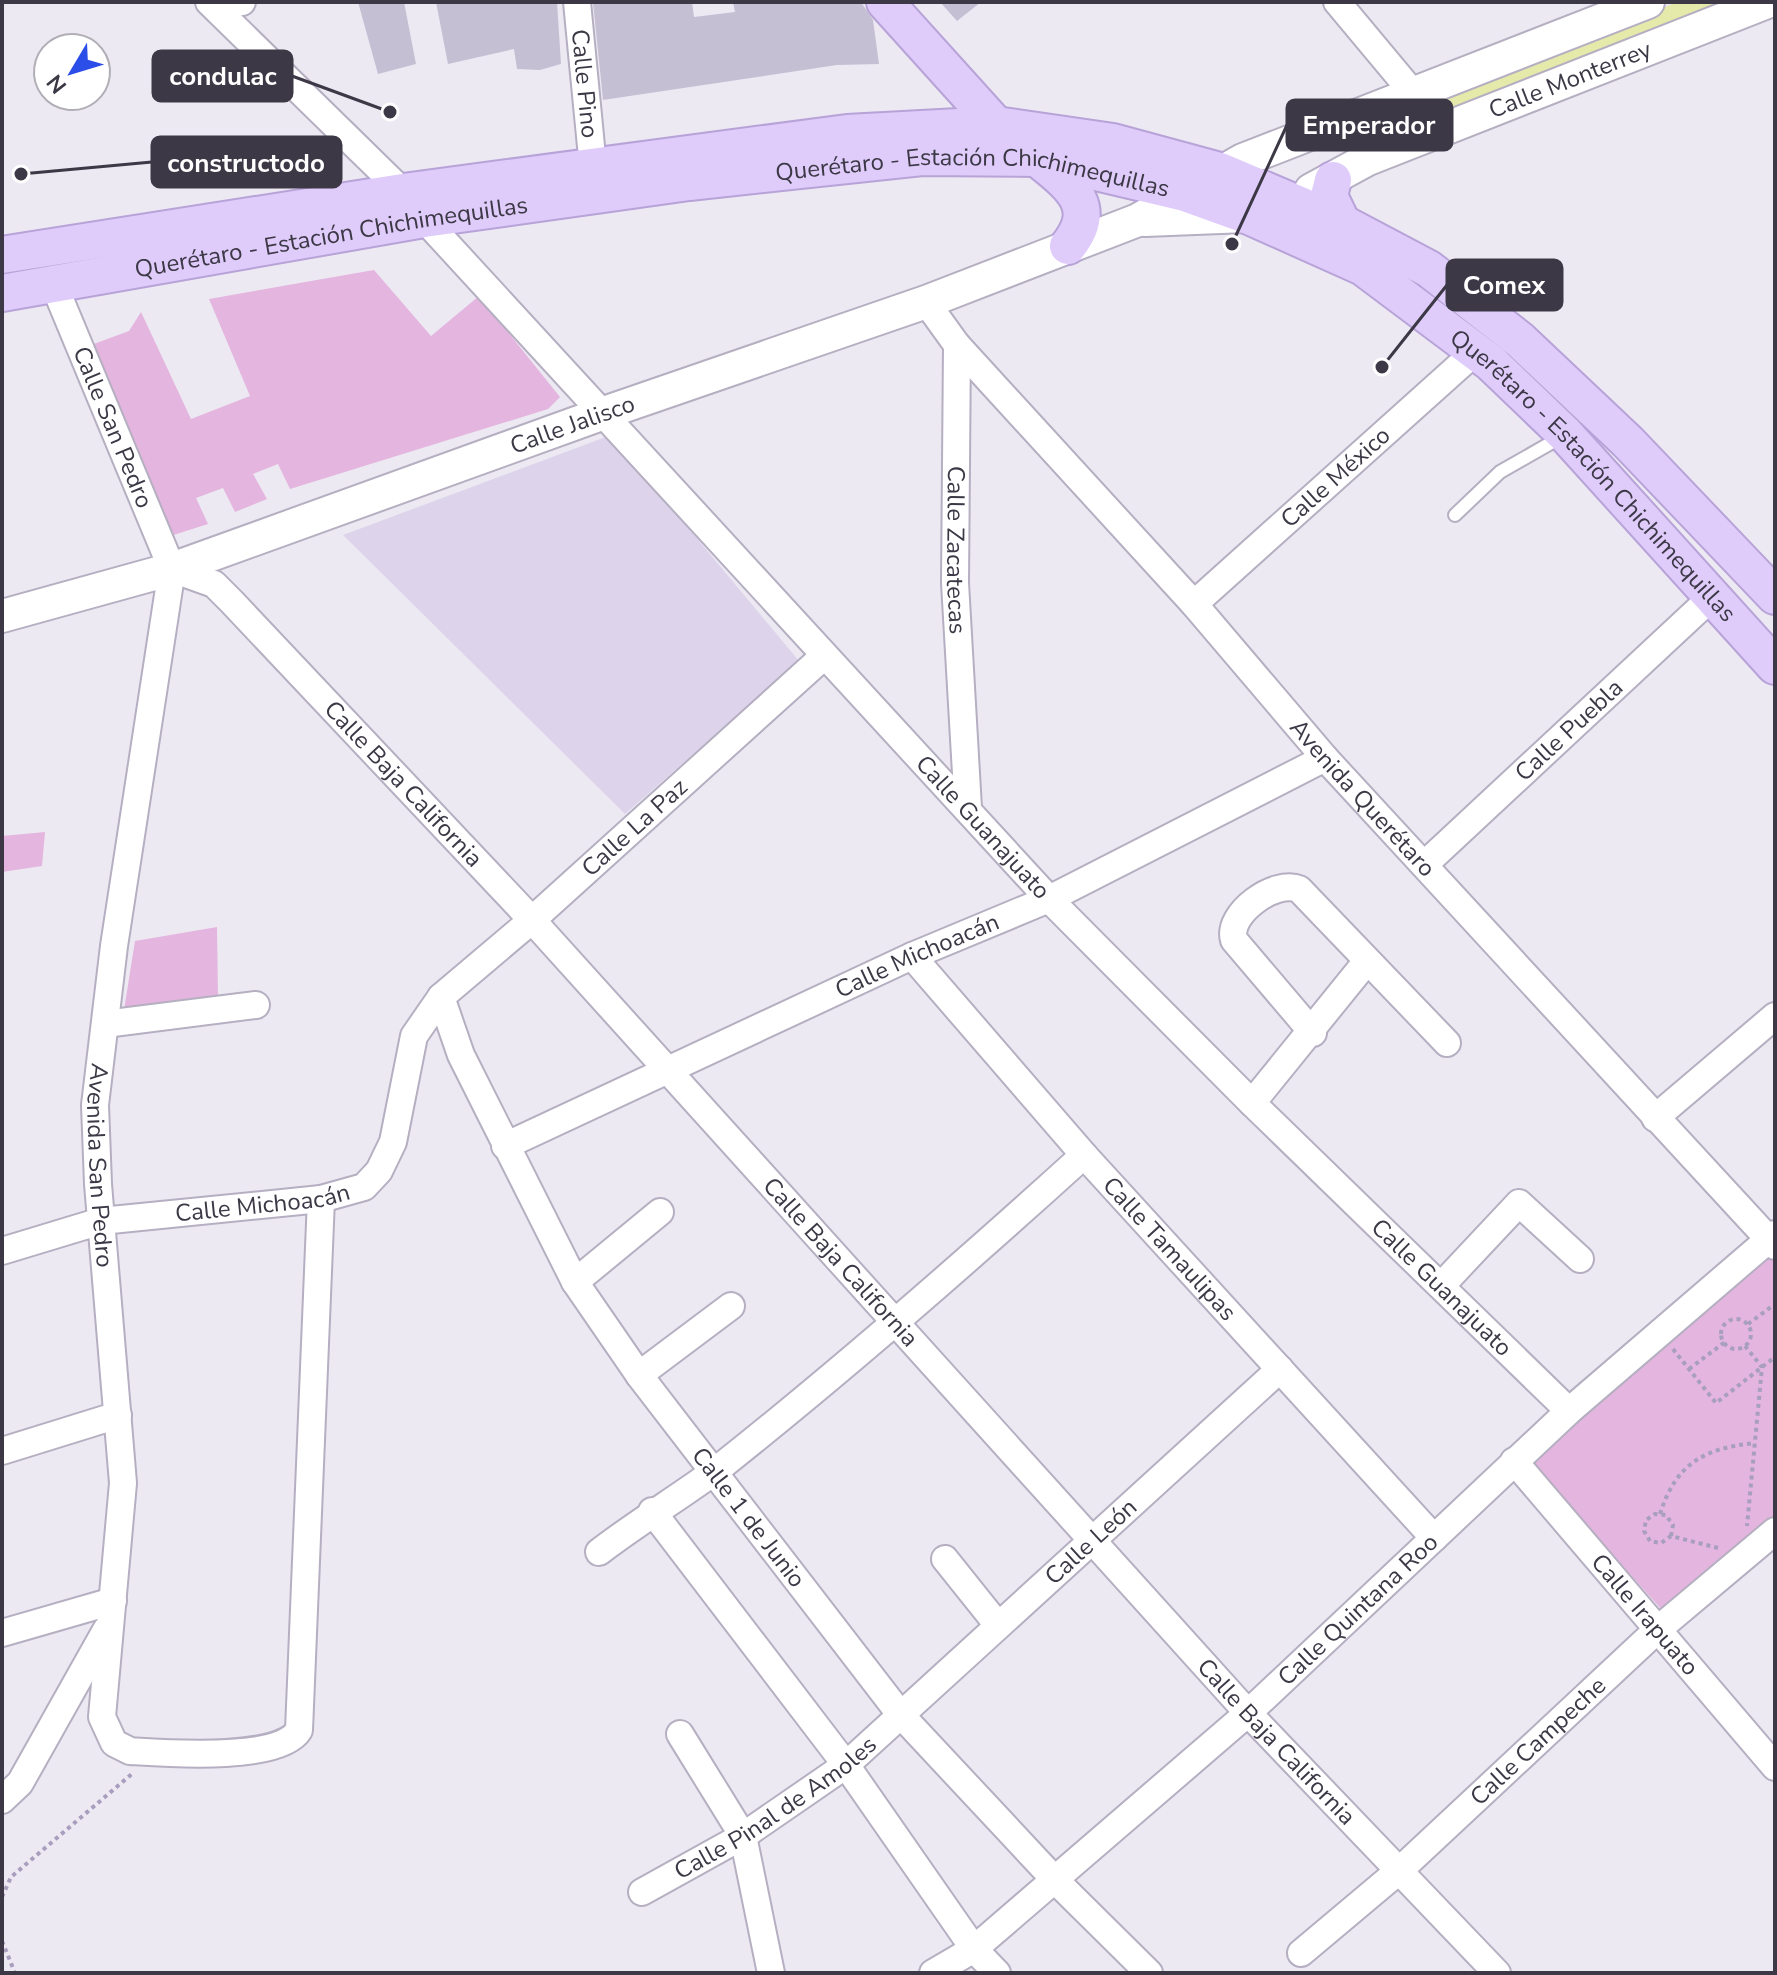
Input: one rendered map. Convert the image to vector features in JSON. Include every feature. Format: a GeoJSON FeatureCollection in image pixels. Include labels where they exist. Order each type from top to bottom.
{"type":"FeatureCollection","features":[{"type":"Feature","properties":{"kind":"main road"},"geometry":{"type":"LineString","coordinates":[[885,2],[996,125]]}},
{"type":"Feature","properties":{"kind":"main road","name":"Querétaro - Estación Chichimequillas"},"geometry":{"type":"LineString","coordinates":[[2,293],[54,285],[593,167],[847,133],[996,125],[1113,142],[1220,171],[1342,223],[1429,269],[1520,340],[1628,442],[1775,596]]}},
{"type":"Feature","properties":{"kind":"main road","name":"Querétaro - Estación Chichimequillas"},"geometry":{"type":"LineString","coordinates":[[2,255],[414,206],[810,166],[922,157],[1037,158],[1185,193],[1249,216],[1363,267],[1476,351],[1565,434],[1714,595],[1775,666]]}},
{"type":"Feature","properties":{"kind":"main road"},"geometry":{"type":"LineString","coordinates":[[1037,158],[1065,180],[1081,207],[1084,217],[1081,231],[1068,246]]}},
{"type":"Feature","properties":{"kind":"main road"},"geometry":{"type":"LineString","coordinates":[[1333,180],[1329,196],[1342,223]]}},
{"type":"Feature","properties":{"kind":"street"},"geometry":{"type":"LineString","coordinates":[[211,4],[242,2]]}},
{"type":"Feature","properties":{"kind":"street","name":"Calle Pino"},"geometry":{"type":"LineString","coordinates":[[577,2],[593,167]]}},
{"type":"Feature","properties":{"kind":"street"},"geometry":{"type":"LineString","coordinates":[[1337,2],[1413,93]]}},
{"type":"Feature","properties":{"kind":"street","name":"Calle Monterrey"},"geometry":{"type":"LineString","coordinates":[[1249,216],[1333,180],[1368,159],[1767,2]]}},
{"type":"Feature","properties":{"kind":"street","name":"Calle Monterrey"},"geometry":{"type":"LineString","coordinates":[[1185,193],[1220,171],[1640,3]]}},
{"type":"Feature","properties":{"kind":"street","name":"Calle Guanajuato"},"geometry":{"type":"LineString","coordinates":[[211,4],[414,206],[1049,899],[1252,1103],[1569,1411]]}},
{"type":"Feature","properties":{"kind":"street"},"geometry":{"type":"LineString","coordinates":[[1360,115],[1350,123],[1346,134],[1348,146],[1356,155],[1368,159]]}},
{"type":"Feature","properties":{"kind":"street","name":"Calle Jalisco"},"geometry":{"type":"LineString","coordinates":[[2,616],[172,569],[604,413],[926,302],[1138,220],[1185,193]]}},
{"type":"Feature","properties":{"kind":"street","name":"Calle Jalisco"},"geometry":{"type":"LineString","coordinates":[[1138,220],[1249,216]]}},
{"type":"Feature","properties":{"kind":"street","name":"Calle San Pedro"},"geometry":{"type":"LineString","coordinates":[[54,285],[172,569]]}},
{"type":"Feature","properties":{"kind":"street"},"geometry":{"type":"LineString","coordinates":[[926,302],[957,345]]}},
{"type":"Feature","properties":{"kind":"street","name":"Avenida Querétaro"},"geometry":{"type":"LineString","coordinates":[[957,345],[1194,604],[1325,758],[1655,1118],[1773,1240]]}},
{"type":"Feature","properties":{"kind":"street","name":"Calle Zacatecas"},"geometry":{"type":"LineString","coordinates":[[957,345],[955,583],[968,808]]}},
{"type":"Feature","properties":{"kind":"street","name":"Calle México"},"geometry":{"type":"LineString","coordinates":[[1194,604],[1476,351]]}},
{"type":"Feature","properties":{"kind":"street","name":"Calle Baja California"},"geometry":{"type":"LineString","coordinates":[[172,569],[214,584],[532,920],[1248,1713],[1401,1869],[1497,1973]]}},
{"type":"Feature","properties":{"kind":"street","name":"Avenida San Pedro"},"geometry":{"type":"LineString","coordinates":[[158,1753],[130,1751],[114,1743],[102,1717],[123,1483],[101,1221],[95,1105],[172,569]]}},
{"type":"Feature","properties":{"kind":"street","name":"Calle Puebla"},"geometry":{"type":"LineString","coordinates":[[1424,865],[1714,595]]}},
{"type":"Feature","properties":{"kind":"street","name":"Calle La Paz"},"geometry":{"type":"LineString","coordinates":[[441,997],[532,920],[824,656]]}},
{"type":"Feature","properties":{"kind":"street","name":"Calle Michoacán"},"geometry":{"type":"LineString","coordinates":[[505,1146],[668,1073],[912,956],[1049,899],[1325,758]]}},
{"type":"Feature","properties":{"kind":"street"},"geometry":{"type":"LineString","coordinates":[[1313,1033],[1234,940],[1231,930],[1236,917],[1277,888],[1289,885],[1299,889],[1447,1043]]}},
{"type":"Feature","properties":{"kind":"street","name":"Calle Tamaulipas"},"geometry":{"type":"LineString","coordinates":[[912,956],[1084,1155],[1434,1538]]}},
{"type":"Feature","properties":{"kind":"street"},"geometry":{"type":"LineString","coordinates":[[1252,1103],[1313,1033],[1367,961]]}},
{"type":"Feature","properties":{"kind":"street","name":"Calle Michoacán"},"geometry":{"type":"LineString","coordinates":[[2,1251],[101,1221],[321,1199],[364,1187],[379,1171],[393,1142],[414,1036],[441,997]]}},
{"type":"Feature","properties":{"kind":"street","name":"Calle 1 de Junio"},"geometry":{"type":"LineString","coordinates":[[441,997],[461,1055],[575,1282],[639,1375],[900,1714],[1056,1881],[1149,1973]]}},
{"type":"Feature","properties":{"kind":"street"},"geometry":{"type":"LineString","coordinates":[[105,1024],[256,1005]]}},
{"type":"Feature","properties":{"kind":"street"},"geometry":{"type":"LineString","coordinates":[[1655,1118],[1775,1016]]}},
{"type":"Feature","properties":{"kind":"street"},"geometry":{"type":"LineString","coordinates":[[599,1552],[652,1511],[715,1471],[896,1325],[1084,1155]]}},
{"type":"Feature","properties":{"kind":"street"},"geometry":{"type":"LineString","coordinates":[[158,1753],[235,1752],[272,1747],[294,1738],[299,1730],[321,1199]]}},
{"type":"Feature","properties":{"kind":"street"},"geometry":{"type":"LineString","coordinates":[[1441,1286],[1519,1203],[1580,1259]]}},
{"type":"Feature","properties":{"kind":"street"},"geometry":{"type":"LineString","coordinates":[[575,1282],[660,1212]]}},
{"type":"Feature","properties":{"kind":"street","name":"Calle Quintana Roo"},"geometry":{"type":"LineString","coordinates":[[933,1973],[974,1949],[1056,1881],[1248,1713],[1569,1411],[1773,1240]]}},
{"type":"Feature","properties":{"kind":"street"},"geometry":{"type":"LineString","coordinates":[[639,1375],[731,1306]]}},
{"type":"Feature","properties":{"kind":"street","name":"Calle León"},"geometry":{"type":"LineString","coordinates":[[900,1714],[1280,1369]]}},
{"type":"Feature","properties":{"kind":"street"},"geometry":{"type":"LineString","coordinates":[[2,1451],[118,1415]]}},
{"type":"Feature","properties":{"kind":"street","name":"Calle Irapuato"},"geometry":{"type":"LineString","coordinates":[[1514,1461],[1775,1767]]}},
{"type":"Feature","properties":{"kind":"street"},"geometry":{"type":"LineString","coordinates":[[652,1511],[846,1765],[974,1949],[997,1973]]}},
{"type":"Feature","properties":{"kind":"street","name":"Calle Campeche"},"geometry":{"type":"LineString","coordinates":[[1301,1953],[1401,1869],[1656,1631],[1775,1531]]}},
{"type":"Feature","properties":{"kind":"street"},"geometry":{"type":"LineString","coordinates":[[945,1559],[997,1624]]}},
{"type":"Feature","properties":{"kind":"street"},"geometry":{"type":"LineString","coordinates":[[2,1633],[111,1612]]}},
{"type":"Feature","properties":{"kind":"street"},"geometry":{"type":"LineString","coordinates":[[2,1800],[20,1783],[111,1612]]}},
{"type":"Feature","properties":{"kind":"street","name":"Calle Pinal de Amoles"},"geometry":{"type":"LineString","coordinates":[[642,1892],[743,1836],[846,1765],[900,1714]]}},
{"type":"Feature","properties":{"kind":"street"},"geometry":{"type":"LineString","coordinates":[[680,1734],[743,1836],[771,1973]]}},
{"type":"Feature","properties":{"kind":"lane"},"geometry":{"type":"LineString","coordinates":[[1455,515],[1500,472],[1565,434]]}},
{"type":"Feature","properties":{"kind":"path"},"geometry":{"type":"LineString","coordinates":[[1747,1324],[1775,1304]]}},
{"type":"Feature","properties":{"kind":"path"},"geometry":{"type":"LineString","coordinates":[[1739,1319],[1747,1324],[1750,1335],[1745,1346],[1733,1348],[1725,1342],[1721,1334],[1726,1322],[1739,1319]]}},
{"type":"Feature","properties":{"kind":"path"},"geometry":{"type":"LineString","coordinates":[[1689,1369],[1725,1342]]}},
{"type":"Feature","properties":{"kind":"path"},"geometry":{"type":"LineString","coordinates":[[1671,1346],[1716,1403],[1775,1357]]}},
{"type":"Feature","properties":{"kind":"path"},"geometry":{"type":"LineString","coordinates":[[1745,1346],[1762,1367],[1746,1539]]}},
{"type":"Feature","properties":{"kind":"path"},"geometry":{"type":"LineString","coordinates":[[1660,1514],[1673,1525],[1671,1536],[1661,1543],[1646,1537],[1646,1520],[1660,1514],[1667,1492],[1683,1469],[1721,1447],[1755,1443]]}},
{"type":"Feature","properties":{"kind":"path"},"geometry":{"type":"LineString","coordinates":[[1671,1536],[1730,1551]]}},
{"type":"Feature","properties":{"kind":"path"},"geometry":{"type":"LineString","coordinates":[[2,1897],[11,1877],[158,1753]]}},
{"type":"Feature","properties":{"kind":"path"},"geometry":{"type":"LineString","coordinates":[[2,1941],[15,1973]]}},
{"type":"Feature","properties":{"kind":"shaded area"},"geometry":{"type":"Polygon","coordinates":[[[374,270],[431,336],[479,296],[560,397],[548,409],[290,489],[278,464],[253,474],[267,499],[235,512],[223,488],[196,498],[208,524],[164,538],[91,345],[129,331],[141,312],[191,419],[250,396],[209,299],[374,270]]]}},
{"type":"Feature","properties":{"kind":"shaded area"},"geometry":{"type":"Polygon","coordinates":[[[611,435],[799,661],[625,814],[343,535],[611,435]]]}},
{"type":"Feature","properties":{"kind":"shaded area"},"geometry":{"type":"Polygon","coordinates":[[[45,832],[42,866],[2,872],[2,836],[45,832]]]}},
{"type":"Feature","properties":{"kind":"shaded area"},"geometry":{"type":"Polygon","coordinates":[[[217,927],[218,996],[124,1010],[135,941],[217,927]]]}},
{"type":"Feature","properties":{"kind":"shaded area"},"geometry":{"type":"Polygon","coordinates":[[[1768,1244],[1775,1252],[1775,1527],[1671,1620],[1526,1458],[1768,1244]]]}},
{"type":"Feature","properties":{"kind":"building"},"geometry":{"type":"Polygon","coordinates":[[[358,2],[404,2],[416,64],[378,74],[358,2]]]}},
{"type":"Feature","properties":{"kind":"building"},"geometry":{"type":"Polygon","coordinates":[[[436,2],[557,2],[561,64],[540,70],[517,69],[514,49],[448,64],[436,2]]]}},
{"type":"Feature","properties":{"kind":"building"},"geometry":{"type":"Polygon","coordinates":[[[593,2],[692,2],[694,17],[735,12],[733,2],[861,2],[873,20],[879,64],[837,65],[603,100],[593,2]]]}},
{"type":"Feature","properties":{"kind":"building"},"geometry":{"type":"Polygon","coordinates":[[[940,2],[981,2],[957,21],[940,2]]]}},
{"type":"Feature","properties":{"kind":"waterway"},"geometry":{"type":"LineString","coordinates":[[1364,137],[1708,2]]}},
{"type":"Feature","properties":{"kind":"place","name":"condulac"},"geometry":{"type":"Point","coordinates":[390,112]}},
{"type":"Feature","properties":{"kind":"place","name":"constructodo"},"geometry":{"type":"Point","coordinates":[21,174]}},
{"type":"Feature","properties":{"kind":"place","name":"Emperador"},"geometry":{"type":"Point","coordinates":[1232,244]}},
{"type":"Feature","properties":{"kind":"place","name":"Comex"},"geometry":{"type":"Point","coordinates":[1382,367]}}]}
